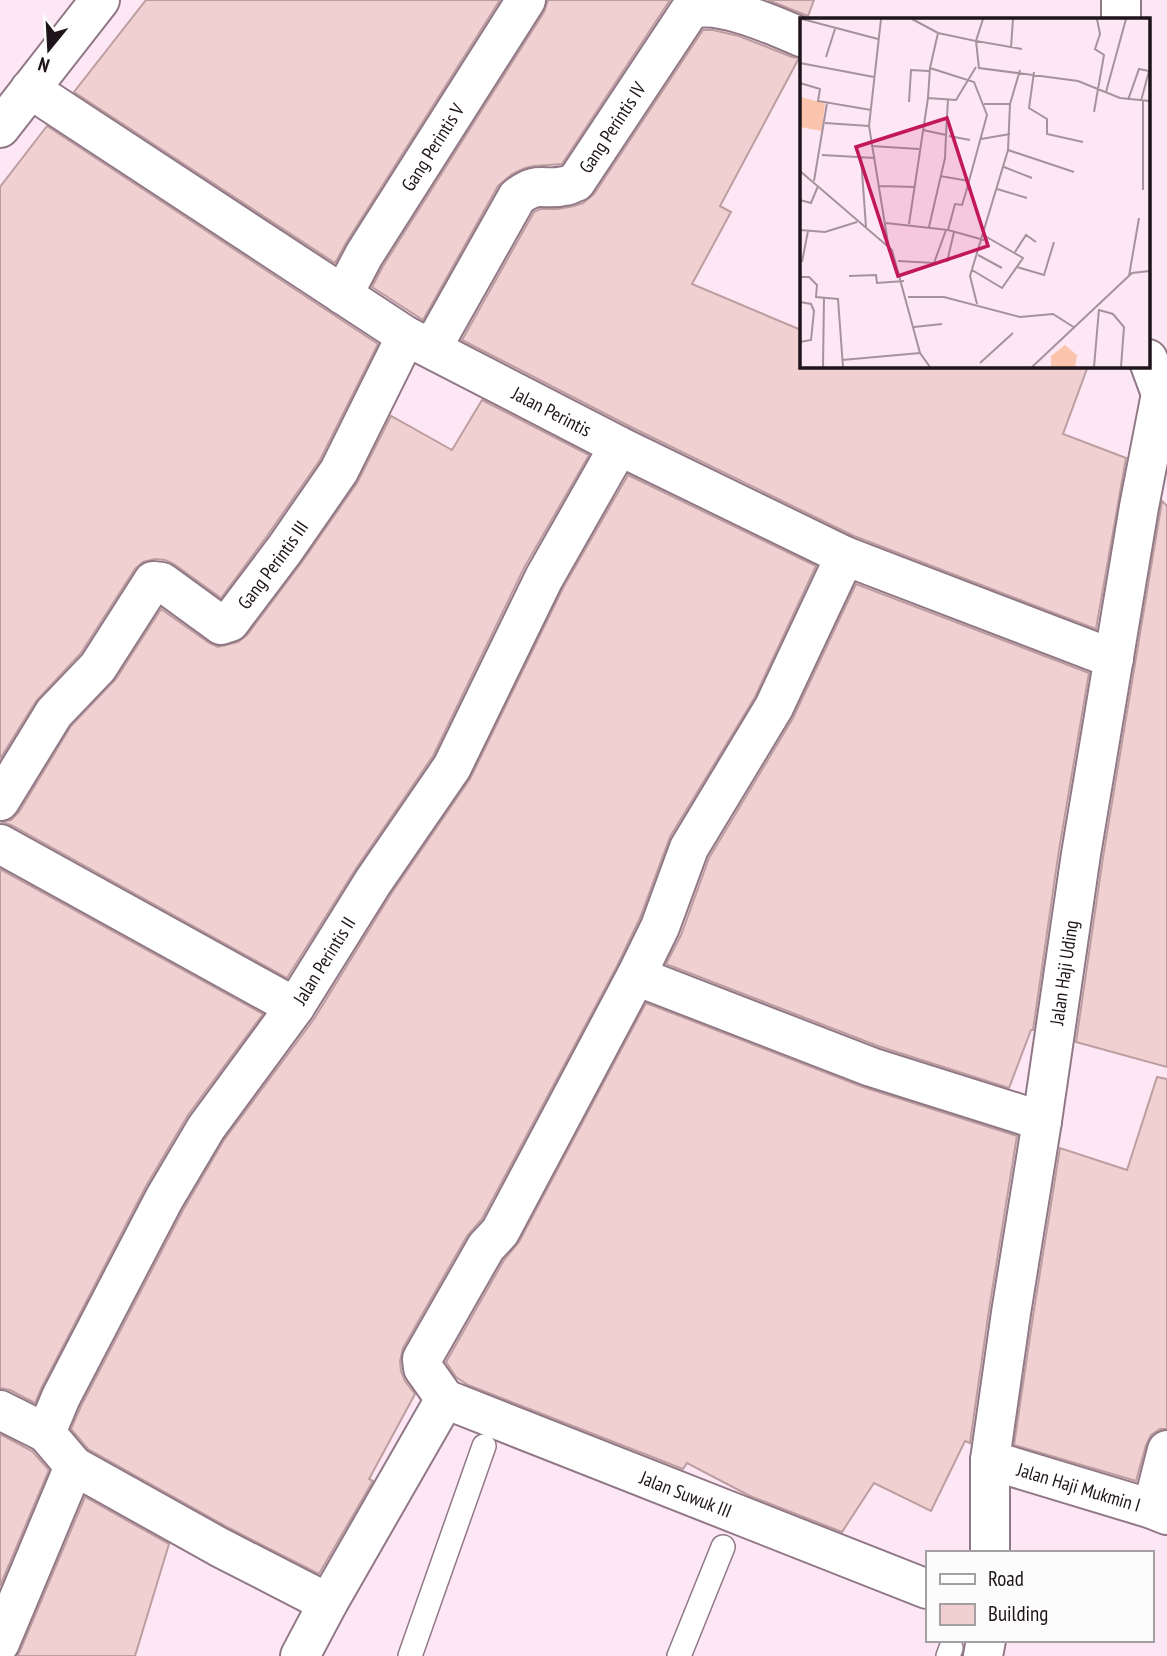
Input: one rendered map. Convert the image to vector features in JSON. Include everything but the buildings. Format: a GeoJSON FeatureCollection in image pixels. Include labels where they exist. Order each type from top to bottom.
{"type":"FeatureCollection","features":[{"type":"Feature","properties":{"kind":"street"},"geometry":{"type":"LineString","coordinates":[[0,128],[100,0]]}},
{"type":"Feature","properties":{"kind":"street","name":"Gang Perintis V"},"geometry":{"type":"LineString","coordinates":[[343,295],[364,255],[526,0]]}},
{"type":"Feature","properties":{"kind":"street"},"geometry":{"type":"LineString","coordinates":[[1121,0],[1121,18]]}},
{"type":"Feature","properties":{"kind":"street","name":"Gang Perintis IV"},"geometry":{"type":"LineString","coordinates":[[419,342],[517,197],[526,190],[539,186],[563,187],[576,182],[690,10],[712,4],[731,7],[800,37]]}},
{"type":"Feature","properties":{"kind":"street","name":"Jalan Perintis"},"geometry":{"type":"LineString","coordinates":[[30,89],[419,342],[619,446],[845,556],[1114,659]]}},
{"type":"Feature","properties":{"kind":"street","name":"Gang Perintis III"},"geometry":{"type":"LineString","coordinates":[[0,801],[54,713],[98,667],[153,581],[162,582],[221,625],[230,622],[339,471],[419,342]]}},
{"type":"Feature","properties":{"kind":"street"},"geometry":{"type":"LineString","coordinates":[[1150,364],[1164,399]]}},
{"type":"Feature","properties":{"kind":"street","name":"Jalan Haji Uding"},"geometry":{"type":"LineString","coordinates":[[990,1551],[990,1460],[1011,1313],[1081,854],[1139,507],[1164,399]]}},
{"type":"Feature","properties":{"kind":"street","name":"Jalan Perintis II"},"geometry":{"type":"LineString","coordinates":[[46,1433],[61,1397],[164,1199],[206,1128],[295,1007],[373,882],[452,767],[544,578],[619,446]]}},
{"type":"Feature","properties":{"kind":"street"},"geometry":{"type":"LineString","coordinates":[[300,1656],[445,1399],[423,1368],[422,1359],[486,1247],[500,1232],[636,976],[660,926],[688,848],[774,707],[845,556]]}},
{"type":"Feature","properties":{"kind":"street"},"geometry":{"type":"LineString","coordinates":[[0,844],[295,1007]]}},
{"type":"Feature","properties":{"kind":"street"},"geometry":{"type":"LineString","coordinates":[[636,976],[871,1067],[1042,1121]]}},
{"type":"Feature","properties":{"kind":"street","name":"Jalan Suwuk III"},"geometry":{"type":"LineString","coordinates":[[445,1399],[926,1589]]}},
{"type":"Feature","properties":{"kind":"street"},"geometry":{"type":"LineString","coordinates":[[0,1410],[46,1433],[74,1465],[219,1547],[328,1603]]}},
{"type":"Feature","properties":{"kind":"street"},"geometry":{"type":"LineString","coordinates":[[1160,1512],[1167,1450]]}},
{"type":"Feature","properties":{"kind":"street","name":"Jalan Haji Mukmin I"},"geometry":{"type":"LineString","coordinates":[[990,1460],[1160,1512]]}},
{"type":"Feature","properties":{"kind":"street"},"geometry":{"type":"LineString","coordinates":[[0,1643],[74,1465]]}},
{"type":"Feature","properties":{"kind":"lane"},"geometry":{"type":"LineString","coordinates":[[410,1656],[484,1446]]}},
{"type":"Feature","properties":{"kind":"lane"},"geometry":{"type":"LineString","coordinates":[[679,1656],[723,1547]]}}]}
